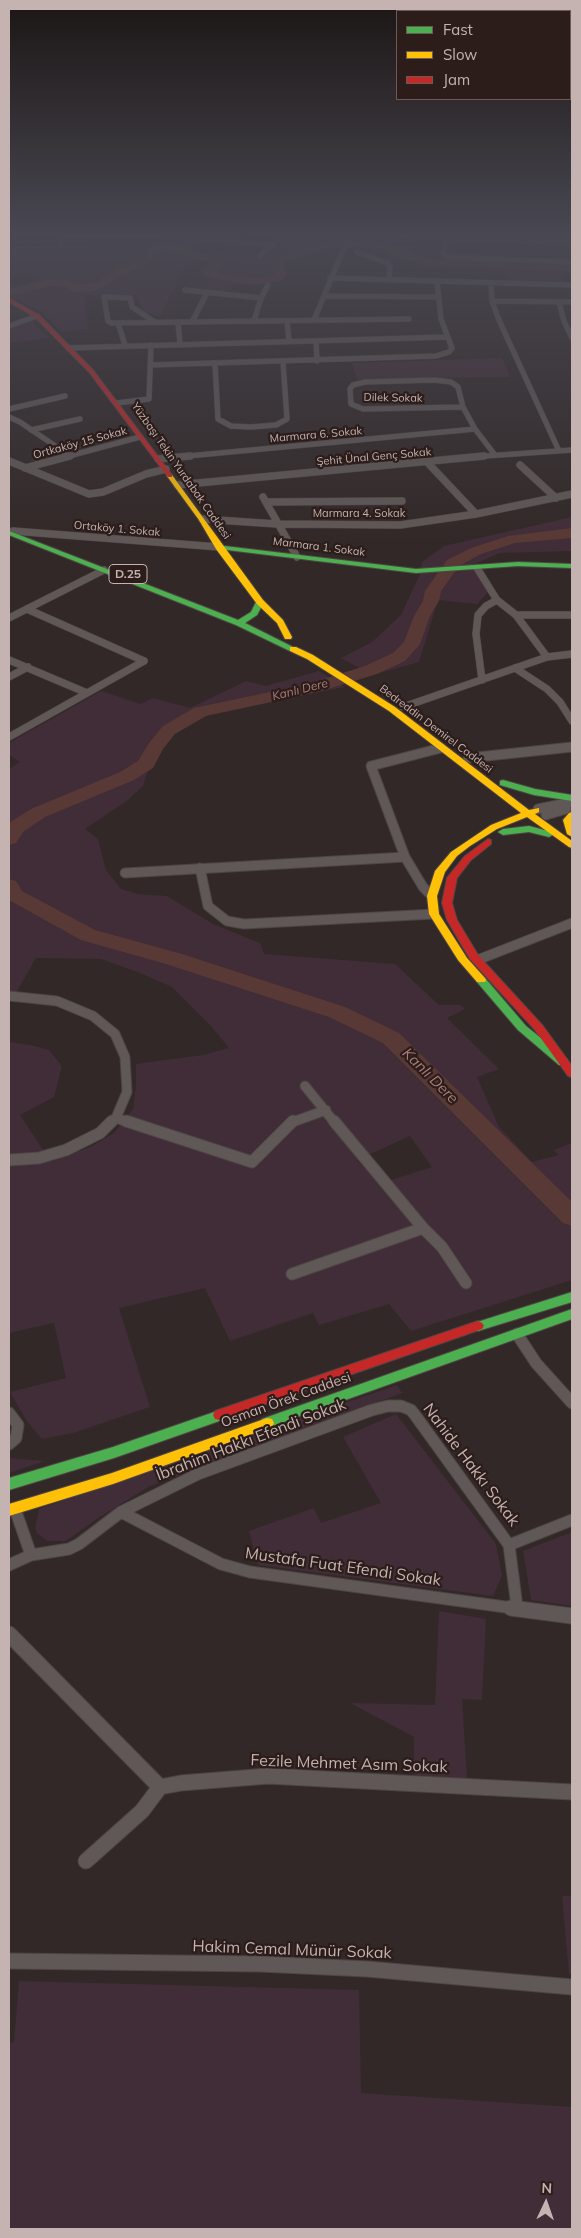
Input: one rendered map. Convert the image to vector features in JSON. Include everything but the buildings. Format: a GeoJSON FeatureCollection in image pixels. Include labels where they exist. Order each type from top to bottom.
{"type":"FeatureCollection","features":[{"type":"Feature","properties":{"kind":"main road","name":"Yüzbaşı Tekin Yurdabak Caddesi"},"geometry":{"type":"LineString","coordinates":[[58,337],[117,403],[140,437],[202,519],[219,547],[260,602],[273,613],[288,636]]}},
{"type":"Feature","properties":{"kind":"main road","name":"D.25"},"geometry":{"type":"LineString","coordinates":[[10,531],[104,570],[243,620]]}},
{"type":"Feature","properties":{"kind":"main road","name":"D.25"},"geometry":{"type":"LineString","coordinates":[[10,531],[243,620]]}},
{"type":"Feature","properties":{"kind":"main road","name":"Marmara 1. Sokak"},"geometry":{"type":"LineString","coordinates":[[219,547],[416,571],[518,564],[572,566]]}},
{"type":"Feature","properties":{"kind":"main road"},"geometry":{"type":"LineString","coordinates":[[243,620],[256,611],[260,602]]}},
{"type":"Feature","properties":{"kind":"main road","name":"Bedreddin Demirel Caddesi"},"geometry":{"type":"LineString","coordinates":[[243,620],[288,636],[364,686],[403,707],[468,758],[501,788]]}},
{"type":"Feature","properties":{"kind":"main road","name":"Bedreddin Demirel Caddesi"},"geometry":{"type":"LineString","coordinates":[[243,620],[315,655]]}},
{"type":"Feature","properties":{"kind":"main road","name":"Bedreddin Demirel Caddesi"},"geometry":{"type":"LineString","coordinates":[[364,686],[441,748],[537,814]]}},
{"type":"Feature","properties":{"kind":"main road"},"geometry":{"type":"LineString","coordinates":[[572,798],[501,788],[498,830],[468,858],[452,878],[447,904],[452,920],[477,960],[538,1028],[572,1073]]}},
{"type":"Feature","properties":{"kind":"main road","name":"D.25"},"geometry":{"type":"LineString","coordinates":[[537,814],[570,838]]}},
{"type":"Feature","properties":{"kind":"main road"},"geometry":{"type":"LineString","coordinates":[[537,814],[467,844],[454,854],[440,872],[432,896],[434,914],[446,937],[522,1028],[563,1062]]}},
{"type":"Feature","properties":{"kind":"main road"},"geometry":{"type":"LineString","coordinates":[[498,830],[529,829],[570,838],[568,820],[572,815]]}},
{"type":"Feature","properties":{"kind":"main road","name":"Osman Örek Caddesi"},"geometry":{"type":"LineString","coordinates":[[9,1484],[114,1452],[504,1317],[572,1297]]}},
{"type":"Feature","properties":{"kind":"main road","name":"Osman Örek Caddesi"},"geometry":{"type":"LineString","coordinates":[[12,1510],[113,1478],[572,1314]]}},
{"type":"Feature","properties":{"kind":"street"},"geometry":{"type":"LineString","coordinates":[[123,337],[125,345]]}},
{"type":"Feature","properties":{"kind":"street"},"geometry":{"type":"LineString","coordinates":[[179,337],[180,344]]}},
{"type":"Feature","properties":{"kind":"street"},"geometry":{"type":"LineString","coordinates":[[68,348],[433,337]]}},
{"type":"Feature","properties":{"kind":"street"},"geometry":{"type":"LineString","coordinates":[[150,365],[427,358],[445,354],[452,348],[448,337]]}},
{"type":"Feature","properties":{"kind":"street"},"geometry":{"type":"LineString","coordinates":[[507,337],[559,451]]}},
{"type":"Feature","properties":{"kind":"street"},"geometry":{"type":"LineString","coordinates":[[316,341],[317,362]]}},
{"type":"Feature","properties":{"kind":"street"},"geometry":{"type":"LineString","coordinates":[[117,403],[149,399],[151,345]]}},
{"type":"Feature","properties":{"kind":"street"},"geometry":{"type":"LineString","coordinates":[[215,364],[218,419],[231,426],[259,427],[280,424],[288,417],[283,362]]}},
{"type":"Feature","properties":{"kind":"street","name":"Dilek Sokak"},"geometry":{"type":"LineString","coordinates":[[434,380],[451,382],[458,386],[464,407],[375,410],[357,408],[351,402],[350,387],[362,382],[434,380]]}},
{"type":"Feature","properties":{"kind":"street"},"geometry":{"type":"LineString","coordinates":[[9,408],[65,396]]}},
{"type":"Feature","properties":{"kind":"street"},"geometry":{"type":"LineString","coordinates":[[464,407],[474,429],[495,455]]}},
{"type":"Feature","properties":{"kind":"street"},"geometry":{"type":"LineString","coordinates":[[9,417],[70,456]]}},
{"type":"Feature","properties":{"kind":"street"},"geometry":{"type":"LineString","coordinates":[[31,430],[80,419]]}},
{"type":"Feature","properties":{"kind":"street","name":"Marmara 6. Sokak"},"geometry":{"type":"LineString","coordinates":[[9,462],[83,492],[93,494],[150,472],[162,464],[474,429]]}},
{"type":"Feature","properties":{"kind":"street","name":"Ortkaköy 15 Sokak"},"geometry":{"type":"LineString","coordinates":[[25,468],[140,437]]}},
{"type":"Feature","properties":{"kind":"street","name":"Şehit Ünal Genç Sokak"},"geometry":{"type":"LineString","coordinates":[[177,485],[495,455],[572,450]]}},
{"type":"Feature","properties":{"kind":"street"},"geometry":{"type":"LineString","coordinates":[[427,462],[476,514]]}},
{"type":"Feature","properties":{"kind":"street"},"geometry":{"type":"LineString","coordinates":[[520,465],[556,498]]}},
{"type":"Feature","properties":{"kind":"street","name":"Marmara 4. Sokak"},"geometry":{"type":"LineString","coordinates":[[202,519],[278,524],[384,526],[476,514],[572,494]]}},
{"type":"Feature","properties":{"kind":"street"},"geometry":{"type":"LineString","coordinates":[[297,557],[264,500],[402,501]]}},
{"type":"Feature","properties":{"kind":"street","name":"Ortaköy 1. Sokak"},"geometry":{"type":"LineString","coordinates":[[10,531],[219,547]]}},
{"type":"Feature","properties":{"kind":"street"},"geometry":{"type":"LineString","coordinates":[[477,568],[497,600],[516,614],[547,656]]}},
{"type":"Feature","properties":{"kind":"street"},"geometry":{"type":"LineString","coordinates":[[9,618],[104,570]]}},
{"type":"Feature","properties":{"kind":"street"},"geometry":{"type":"LineString","coordinates":[[482,680],[476,634],[478,615],[486,606],[497,600]]}},
{"type":"Feature","properties":{"kind":"street"},"geometry":{"type":"LineString","coordinates":[[9,737],[144,661],[27,609]]}},
{"type":"Feature","properties":{"kind":"street"},"geometry":{"type":"LineString","coordinates":[[516,614],[572,615]]}},
{"type":"Feature","properties":{"kind":"street"},"geometry":{"type":"LineString","coordinates":[[403,707],[547,656],[572,654]]}},
{"type":"Feature","properties":{"kind":"street"},"geometry":{"type":"LineString","coordinates":[[9,660],[87,693]]}},
{"type":"Feature","properties":{"kind":"street"},"geometry":{"type":"LineString","coordinates":[[9,677],[28,667]]}},
{"type":"Feature","properties":{"kind":"street"},"geometry":{"type":"LineString","coordinates":[[515,668],[547,689],[560,702],[572,721]]}},
{"type":"Feature","properties":{"kind":"street"},"geometry":{"type":"LineString","coordinates":[[468,758],[572,747]]}},
{"type":"Feature","properties":{"kind":"street"},"geometry":{"type":"LineString","coordinates":[[432,896],[423,887],[405,857],[372,766],[441,748]]}},
{"type":"Feature","properties":{"kind":"street"},"geometry":{"type":"LineString","coordinates":[[537,814],[572,802]]}},
{"type":"Feature","properties":{"kind":"street"},"geometry":{"type":"LineString","coordinates":[[537,814],[572,808]]}},
{"type":"Feature","properties":{"kind":"street"},"geometry":{"type":"LineString","coordinates":[[125,873],[405,857]]}},
{"type":"Feature","properties":{"kind":"street"},"geometry":{"type":"LineString","coordinates":[[200,868],[208,906],[227,921],[244,924],[434,914]]}},
{"type":"Feature","properties":{"kind":"street"},"geometry":{"type":"LineString","coordinates":[[477,960],[572,923]]}},
{"type":"Feature","properties":{"kind":"street"},"geometry":{"type":"LineString","coordinates":[[9,996],[57,1001],[93,1016],[115,1034],[125,1057],[128,1092],[116,1118],[100,1134],[66,1150],[39,1158],[9,1160]]}},
{"type":"Feature","properties":{"kind":"street"},"geometry":{"type":"LineString","coordinates":[[305,1086],[423,1228],[442,1247],[466,1283]]}},
{"type":"Feature","properties":{"kind":"street"},"geometry":{"type":"LineString","coordinates":[[116,1118],[252,1162],[291,1122],[326,1110]]}},
{"type":"Feature","properties":{"kind":"street"},"geometry":{"type":"LineString","coordinates":[[292,1274],[423,1228]]}},
{"type":"Feature","properties":{"kind":"street"},"geometry":{"type":"LineString","coordinates":[[517,1334],[536,1363],[572,1403]]}},
{"type":"Feature","properties":{"kind":"street","name":"Nahide Hakkı Sokak"},"geometry":{"type":"LineString","coordinates":[[372,1410],[395,1406],[411,1410],[509,1544],[517,1607]]}},
{"type":"Feature","properties":{"kind":"street","name":"İbrahim Hakkı Efendi Sokak"},"geometry":{"type":"LineString","coordinates":[[9,1565],[31,1555],[69,1549],[79,1544],[121,1512],[198,1474],[372,1410]]}},
{"type":"Feature","properties":{"kind":"street"},"geometry":{"type":"LineString","coordinates":[[9,1413],[18,1425],[16,1438],[9,1444]]}},
{"type":"Feature","properties":{"kind":"street"},"geometry":{"type":"LineString","coordinates":[[12,1510],[31,1555]]}},
{"type":"Feature","properties":{"kind":"street","name":"Mustafa Fuat Efendi Sokak"},"geometry":{"type":"LineString","coordinates":[[121,1512],[221,1564],[250,1572],[572,1616]]}},
{"type":"Feature","properties":{"kind":"street"},"geometry":{"type":"LineString","coordinates":[[509,1544],[572,1520]]}},
{"type":"Feature","properties":{"kind":"street"},"geometry":{"type":"LineString","coordinates":[[9,1634],[160,1787],[142,1811],[86,1861]]}},
{"type":"Feature","properties":{"kind":"street","name":"Fezile Mehmet Asım Sokak"},"geometry":{"type":"LineString","coordinates":[[160,1787],[181,1782],[268,1776],[572,1792]]}},
{"type":"Feature","properties":{"kind":"street","name":"Hakim Cemal Münür Sokak"},"geometry":{"type":"LineString","coordinates":[[9,1961],[260,1964],[367,1968],[572,1987]]}},
{"type":"Feature","properties":{"kind":"shaded area"},"geometry":{"type":"Polygon","coordinates":[[[9,337],[49,338],[9,343],[9,337]]]}},
{"type":"Feature","properties":{"kind":"shaded area"},"geometry":{"type":"Polygon","coordinates":[[[502,358],[510,377],[357,379],[352,363],[502,358]]]}},
{"type":"Feature","properties":{"kind":"shaded area"},"geometry":{"type":"Polygon","coordinates":[[[572,517],[572,551],[500,553],[472,565],[488,592],[477,604],[438,600],[419,662],[372,675],[341,658],[372,642],[401,615],[420,574],[422,562],[444,546],[572,517]]]}},
{"type":"Feature","properties":{"kind":"shaded area"},"geometry":{"type":"Polygon","coordinates":[[[319,671],[345,687],[242,706],[205,715],[173,731],[160,748],[147,773],[143,786],[128,800],[85,829],[98,839],[106,870],[121,889],[138,894],[167,896],[213,924],[260,943],[264,954],[395,964],[439,1005],[461,1005],[465,1009],[447,1018],[499,1069],[477,1077],[499,1127],[532,1162],[559,1155],[554,1150],[572,1143],[572,1280],[411,1331],[389,1304],[319,1325],[313,1313],[230,1341],[205,1288],[119,1308],[150,1407],[73,1433],[42,1439],[28,1423],[10,1392],[66,1378],[54,1323],[9,1333],[9,1042],[49,1050],[62,1066],[54,1097],[20,1115],[51,1162],[92,1146],[114,1133],[133,1109],[136,1064],[203,1055],[229,1048],[211,1026],[172,987],[101,959],[36,958],[16,993],[9,993],[9,769],[20,762],[9,755],[9,743],[101,691],[141,704],[153,698],[190,708],[246,681],[266,686],[319,671]],[[410,1136],[357,1160],[379,1184],[432,1167],[410,1136]]]}},
{"type":"Feature","properties":{"kind":"shaded area"},"geometry":{"type":"Polygon","coordinates":[[[397,1385],[402,1393],[150,1486],[98,1518],[66,1541],[47,1541],[37,1533],[35,1528],[39,1509],[397,1385]]]}},
{"type":"Feature","properties":{"kind":"shaded area"},"geometry":{"type":"Polygon","coordinates":[[[396,1414],[496,1544],[502,1576],[493,1596],[258,1565],[249,1531],[314,1508],[321,1523],[381,1503],[343,1437],[396,1414]]]}},
{"type":"Feature","properties":{"kind":"shaded area"},"geometry":{"type":"Polygon","coordinates":[[[9,1458],[45,1461],[9,1473],[9,1458]]]}},
{"type":"Feature","properties":{"kind":"shaded area"},"geometry":{"type":"Polygon","coordinates":[[[572,1532],[572,1606],[531,1600],[523,1551],[572,1532]]]}},
{"type":"Feature","properties":{"kind":"shaded area"},"geometry":{"type":"Polygon","coordinates":[[[439,1611],[486,1619],[482,1700],[462,1699],[467,1779],[414,1775],[414,1737],[350,1703],[435,1705],[439,1611]]]}},
{"type":"Feature","properties":{"kind":"shaded area"},"geometry":{"type":"Polygon","coordinates":[[[562,1896],[572,1896],[572,1974],[569,1974],[562,1896]]]}},
{"type":"Feature","properties":{"kind":"shaded area"},"geometry":{"type":"Polygon","coordinates":[[[19,1981],[359,1990],[361,2093],[572,2107],[572,2229],[9,2229],[9,2043],[14,2042],[19,1981]]]}},
{"type":"Feature","properties":{"kind":"waterway","name":"Kanlı Dere"},"geometry":{"type":"LineString","coordinates":[[9,839],[15,828],[38,813],[127,776],[146,764],[155,747],[169,730],[200,712],[312,688],[371,670],[399,657],[412,644],[422,616],[431,601],[433,591],[453,563],[476,551],[513,539],[572,533]]}},
{"type":"Feature","properties":{"kind":"waterway","name":"Kanlı Dere"},"geometry":{"type":"LineString","coordinates":[[9,885],[14,895],[88,935],[174,959],[337,1012],[391,1038],[572,1217]]}},
{"type":"Feature","properties":{"kind":"traffic: fast"},"geometry":{"type":"LineString","coordinates":[[9,533],[239,623],[293,649]]}},
{"type":"Feature","properties":{"kind":"traffic: fast"},"geometry":{"type":"LineString","coordinates":[[219,547],[416,571],[518,564],[572,566]]}},
{"type":"Feature","properties":{"kind":"traffic: fast"},"geometry":{"type":"LineString","coordinates":[[239,623],[254,613],[260,602]]}},
{"type":"Feature","properties":{"kind":"traffic: fast"},"geometry":{"type":"LineString","coordinates":[[503,783],[534,792],[572,798]]}},
{"type":"Feature","properties":{"kind":"traffic: fast"},"geometry":{"type":"LineString","coordinates":[[503,832],[529,829],[549,834]]}},
{"type":"Feature","properties":{"kind":"traffic: fast"},"geometry":{"type":"LineString","coordinates":[[481,980],[522,1028],[563,1062]]}},
{"type":"Feature","properties":{"kind":"traffic: fast"},"geometry":{"type":"LineString","coordinates":[[478,1326],[572,1297]]}},
{"type":"Feature","properties":{"kind":"traffic: fast"},"geometry":{"type":"LineString","coordinates":[[267,1423],[572,1314]]}},
{"type":"Feature","properties":{"kind":"traffic: fast"},"geometry":{"type":"LineString","coordinates":[[9,1484],[114,1452],[220,1415]]}},
{"type":"Feature","properties":{"kind":"traffic: slow"},"geometry":{"type":"LineString","coordinates":[[170,476],[202,519],[219,547],[260,602],[280,622],[288,637]]}},
{"type":"Feature","properties":{"kind":"traffic: slow"},"geometry":{"type":"LineString","coordinates":[[293,649],[310,657],[392,709],[500,793],[572,845]]}},
{"type":"Feature","properties":{"kind":"traffic: slow"},"geometry":{"type":"LineString","coordinates":[[481,980],[463,960],[434,914],[432,896],[440,871],[454,854],[467,844],[494,827],[536,810]]}},
{"type":"Feature","properties":{"kind":"traffic: slow"},"geometry":{"type":"LineString","coordinates":[[572,815],[568,820],[572,834]]}},
{"type":"Feature","properties":{"kind":"traffic: slow"},"geometry":{"type":"LineString","coordinates":[[9,1510],[113,1478],[267,1423]]}},
{"type":"Feature","properties":{"kind":"traffic: jam"},"geometry":{"type":"LineString","coordinates":[[58,337],[91,371],[170,476]]}},
{"type":"Feature","properties":{"kind":"traffic: jam"},"geometry":{"type":"LineString","coordinates":[[488,842],[468,858],[452,878],[447,903],[452,920],[474,957],[539,1028],[572,1073]]}},
{"type":"Feature","properties":{"kind":"traffic: jam"},"geometry":{"type":"LineString","coordinates":[[220,1415],[478,1326]]}}]}
